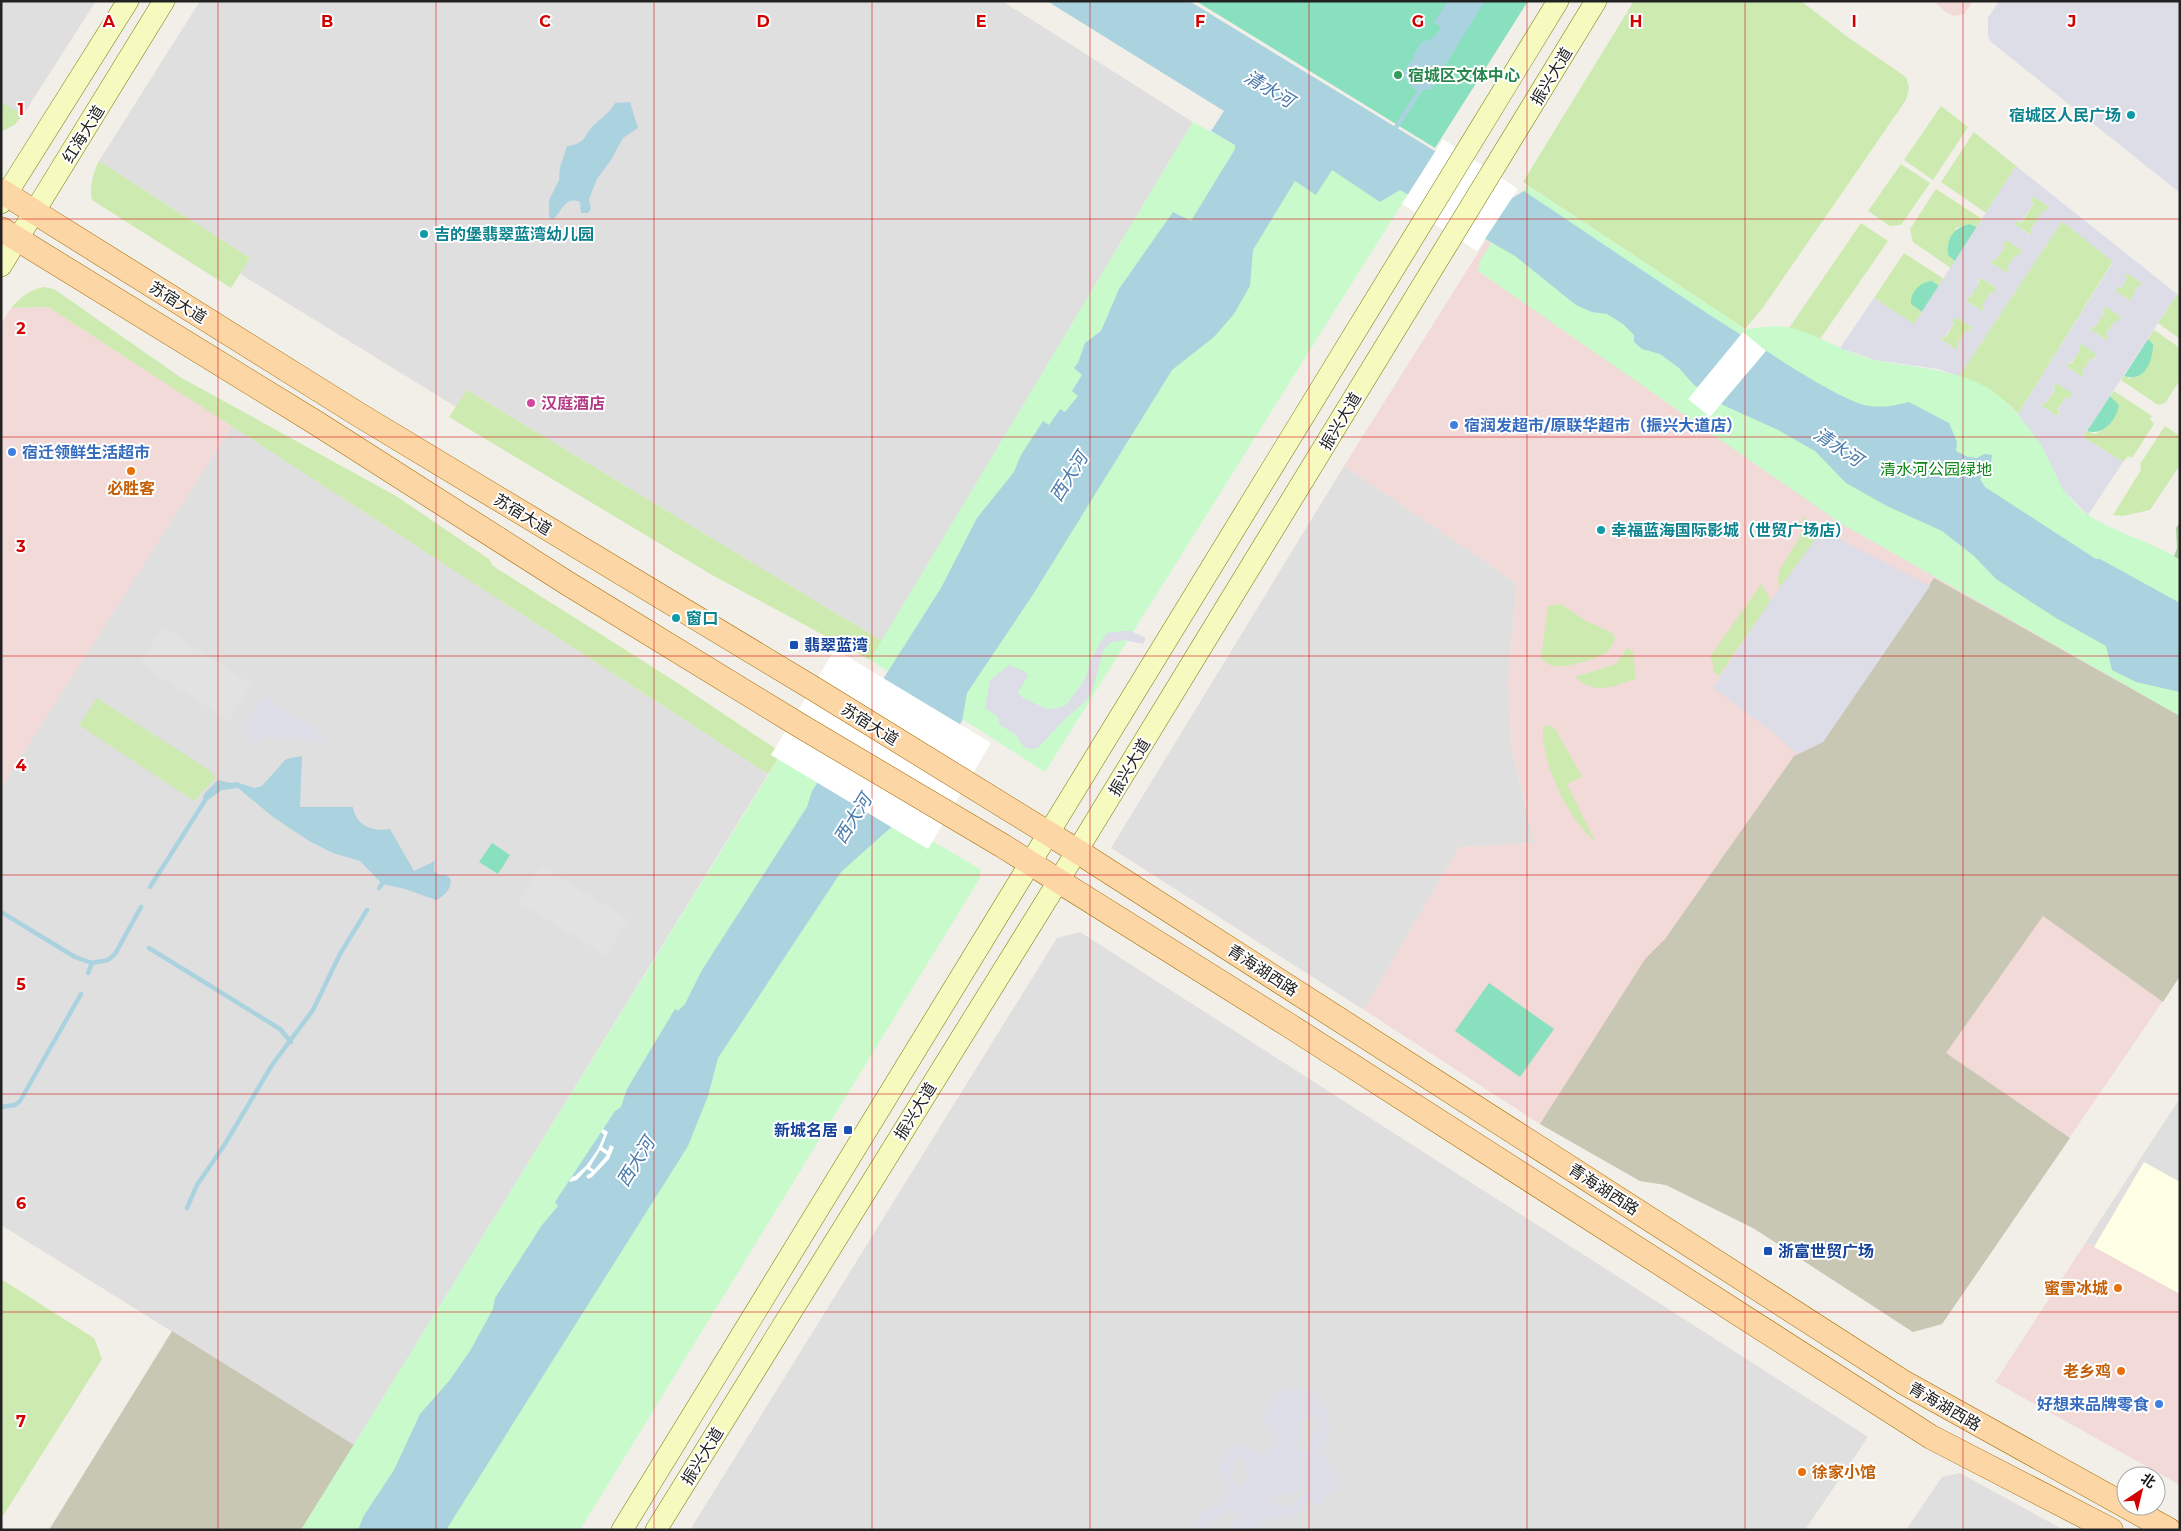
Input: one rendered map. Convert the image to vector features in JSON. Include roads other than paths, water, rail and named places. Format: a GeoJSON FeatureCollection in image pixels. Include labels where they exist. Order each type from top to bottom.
{"type":"FeatureCollection","features":[{"type":"Feature","properties":{"kind":"main road","name":"红海大道"},"geometry":{"type":"LineString","coordinates":[[3,196],[128,1]]}},
{"type":"Feature","properties":{"kind":"main road","name":"红海大道"},"geometry":{"type":"LineString","coordinates":[[1,266],[10,234],[35,212],[164,1]]}},
{"type":"Feature","properties":{"kind":"main road","name":"振兴大道"},"geometry":{"type":"LineString","coordinates":[[622,1530],[1558,1]]}},
{"type":"Feature","properties":{"kind":"main road","name":"振兴大道"},"geometry":{"type":"LineString","coordinates":[[656,1530],[1077,851],[1596,1]]}},
{"type":"Feature","properties":{"kind":"main road","name":"苏宿大道"},"geometry":{"type":"LineString","coordinates":[[3,196],[35,212],[369,421],[816,690],[1048,833]]}},
{"type":"Feature","properties":{"kind":"main road","name":"苏宿大道"},"geometry":{"type":"LineString","coordinates":[[10,234],[318,424],[567,583],[1030,864]]}},
{"type":"Feature","properties":{"kind":"main road","name":"青海湖西路"},"geometry":{"type":"LineString","coordinates":[[1048,833],[1903,1382],[2169,1530]]}},
{"type":"Feature","properties":{"kind":"main road","name":"青海湖西路"},"geometry":{"type":"LineString","coordinates":[[1030,864],[1290,1026],[1931,1437],[2110,1530]]}},
{"type":"Feature","properties":{"kind":"water"},"geometry":{"type":"Polygon","coordinates":[[[1047,1],[1189,1],[1512,198],[1524,191],[1692,304],[1827,388],[1867,406],[1888,406],[1909,402],[1949,423],[1957,442],[1956,451],[1968,457],[1977,458],[1984,454],[1992,455],[1991,463],[1980,479],[1985,487],[2096,559],[2100,559],[2180,603],[2180,692],[2136,682],[2112,670],[2106,646],[2056,618],[1996,579],[1974,556],[1942,531],[1887,506],[1846,483],[1815,451],[1778,430],[1723,405],[1694,385],[1679,368],[1660,354],[1642,349],[1634,342],[1634,335],[1623,324],[1607,314],[1592,312],[1576,305],[1515,256],[1400,190],[1380,202],[1332,170],[1316,195],[1295,181],[1253,250],[1250,286],[1234,314],[1214,337],[1172,370],[1034,593],[967,693],[962,721],[901,821],[888,830],[841,872],[718,1058],[708,1096],[688,1146],[446,1530],[358,1530],[363,1517],[394,1470],[420,1414],[449,1381],[470,1351],[493,1309],[495,1298],[542,1225],[558,1206],[555,1202],[615,1111],[621,1107],[627,1089],[675,1009],[678,1011],[685,1004],[702,970],[807,807],[812,791],[941,588],[977,518],[1014,472],[1021,455],[1043,421],[1049,425],[1060,409],[1065,412],[1078,396],[1072,391],[1082,375],[1074,368],[1078,363],[1085,343],[1101,331],[1119,289],[1173,212],[1191,221],[1235,149],[1235,145],[1211,131],[1224,111],[1047,1]]]}},
{"type":"Feature","properties":{"kind":"water"},"geometry":{"type":"Polygon","coordinates":[[[1448,1],[1485,1],[1430,90],[1414,89],[1403,75],[1421,42],[1433,37],[1441,28],[1434,22],[1448,1]]]}},
{"type":"Feature","properties":{"kind":"water"},"geometry":{"type":"Polygon","coordinates":[[[630,102],[638,128],[623,138],[611,160],[597,179],[589,199],[591,209],[588,213],[581,213],[580,202],[571,201],[565,205],[554,219],[551,219],[549,216],[549,200],[559,180],[560,167],[567,146],[582,141],[591,128],[615,103],[630,102]]]}},
{"type":"Feature","properties":{"kind":"water"},"geometry":{"type":"Polygon","coordinates":[[[302,756],[300,807],[353,807],[358,819],[366,826],[377,830],[390,829],[414,871],[435,861],[434,871],[439,875],[446,875],[450,878],[451,882],[445,894],[436,900],[405,889],[382,884],[360,861],[333,853],[309,841],[273,817],[238,788],[222,790],[208,800],[203,798],[204,794],[218,780],[231,783],[236,782],[255,788],[262,786],[286,759],[302,756]]]}},
{"type":"Feature","properties":{"kind":"waterway"},"geometry":{"type":"LineString","coordinates":[[1393,132],[1423,86]]}},
{"type":"Feature","properties":{"kind":"waterway"},"geometry":{"type":"LineString","coordinates":[[150,887],[206,799]]}},
{"type":"Feature","properties":{"kind":"waterway"},"geometry":{"type":"LineString","coordinates":[[379,888],[382,884]]}},
{"type":"Feature","properties":{"kind":"waterway"},"geometry":{"type":"LineString","coordinates":[[1,912],[75,957],[92,963],[108,960],[115,954],[141,907]]}},
{"type":"Feature","properties":{"kind":"waterway"},"geometry":{"type":"LineString","coordinates":[[187,1208],[197,1185],[225,1144],[272,1065],[313,1010],[340,954],[367,910]]}},
{"type":"Feature","properties":{"kind":"waterway"},"geometry":{"type":"LineString","coordinates":[[149,948],[280,1029],[291,1042]]}},
{"type":"Feature","properties":{"kind":"waterway"},"geometry":{"type":"LineString","coordinates":[[88,973],[92,963]]}},
{"type":"Feature","properties":{"kind":"waterway"},"geometry":{"type":"LineString","coordinates":[[1,1107],[15,1105],[20,1101],[81,994]]}},
{"type":"Feature","properties":{"kind":"place","name":"宿城区文体中心"},"geometry":{"type":"Point","coordinates":[1398,75]}},
{"type":"Feature","properties":{"kind":"place","name":"宿城区人民广场"},"geometry":{"type":"Point","coordinates":[2131,115]}},
{"type":"Feature","properties":{"kind":"place","name":"吉的堡翡翠蓝湾幼儿园"},"geometry":{"type":"Point","coordinates":[424,234]}},
{"type":"Feature","properties":{"kind":"place","name":"汉庭酒店"},"geometry":{"type":"Point","coordinates":[531,403]}},
{"type":"Feature","properties":{"kind":"place","name":"宿润发超市/原联华超市（振兴大道店）"},"geometry":{"type":"Point","coordinates":[1454,425]}},
{"type":"Feature","properties":{"kind":"place","name":"宿迁领鲜生活超市"},"geometry":{"type":"Point","coordinates":[12,452]}},
{"type":"Feature","properties":{"kind":"place","name":"必胜客"},"geometry":{"type":"Point","coordinates":[131,471]}},
{"type":"Feature","properties":{"kind":"place","name":"幸福蓝海国际影城（世贸广场店）"},"geometry":{"type":"Point","coordinates":[1601,530]}},
{"type":"Feature","properties":{"kind":"place","name":"窗口"},"geometry":{"type":"Point","coordinates":[676,618]}},
{"type":"Feature","properties":{"kind":"place","name":"翡翠蓝湾"},"geometry":{"type":"Point","coordinates":[794,645]}},
{"type":"Feature","properties":{"kind":"place","name":"新城名居"},"geometry":{"type":"Point","coordinates":[848,1130]}},
{"type":"Feature","properties":{"kind":"place","name":"浙富世贸广场"},"geometry":{"type":"Point","coordinates":[1768,1251]}},
{"type":"Feature","properties":{"kind":"place","name":"蜜雪冰城"},"geometry":{"type":"Point","coordinates":[2118,1288]}},
{"type":"Feature","properties":{"kind":"place","name":"老乡鸡"},"geometry":{"type":"Point","coordinates":[2121,1371]}},
{"type":"Feature","properties":{"kind":"place","name":"好想来品牌零食"},"geometry":{"type":"Point","coordinates":[2159,1404]}},
{"type":"Feature","properties":{"kind":"place","name":"徐家小馆"},"geometry":{"type":"Point","coordinates":[1802,1472]}},
{"type":"Feature","properties":{"kind":"water label","name":"清水河"},"geometry":{"type":"Point","coordinates":[1269,89]}},
{"type":"Feature","properties":{"kind":"water label","name":"清水河"},"geometry":{"type":"Point","coordinates":[1838,447]}},
{"type":"Feature","properties":{"kind":"water label","name":"西大河"},"geometry":{"type":"Point","coordinates":[1069,477]}},
{"type":"Feature","properties":{"kind":"water label","name":"西大河"},"geometry":{"type":"Point","coordinates":[853,819]}},
{"type":"Feature","properties":{"kind":"water label","name":"西大河"},"geometry":{"type":"Point","coordinates":[636,1162]}},
{"type":"Feature","properties":{"kind":"park label","name":"清水河公园绿地"},"geometry":{"type":"Point","coordinates":[1936,469]}}]}
